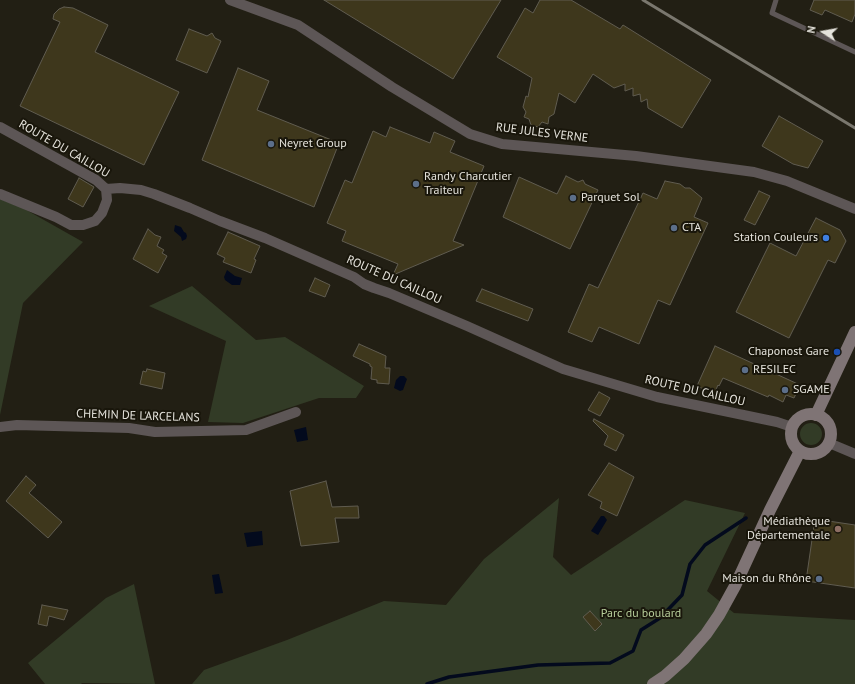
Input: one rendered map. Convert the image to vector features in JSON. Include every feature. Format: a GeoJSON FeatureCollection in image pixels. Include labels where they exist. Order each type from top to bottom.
{"type":"FeatureCollection","features":[{"type":"Feature","properties":{"kind":"main road"},"geometry":{"type":"LineString","coordinates":[[816,415],[855,332]]}},
{"type":"Feature","properties":{"kind":"main road"},"geometry":{"type":"LineString","coordinates":[[804,415],[816,415],[826,420],[829,425],[831,436],[825,448],[820,452],[807,454],[795,447],[792,441],[792,427],[799,418],[804,415]]}},
{"type":"Feature","properties":{"kind":"main road"},"geometry":{"type":"LineString","coordinates":[[653,684],[684,660],[706,634],[719,615],[735,586],[770,510],[800,451]]}},
{"type":"Feature","properties":{"kind":"street","name":"RUE JULES VERNE"},"geometry":{"type":"LineString","coordinates":[[230,0],[298,25],[392,87],[470,134],[502,144],[636,156],[754,172],[787,181],[855,209]]}},
{"type":"Feature","properties":{"kind":"street","name":"ROUTE DU CAILLOU"},"geometry":{"type":"LineString","coordinates":[[0,127],[96,180],[106,189],[120,188],[141,190],[190,208],[265,238],[354,277],[364,284],[467,326],[563,369],[657,396],[767,420],[792,427]]}},
{"type":"Feature","properties":{"kind":"street"},"geometry":{"type":"LineString","coordinates":[[0,194],[56,217],[71,225],[83,226],[95,221],[102,213],[107,200],[106,189]]}},
{"type":"Feature","properties":{"kind":"street","name":"CHEMIN DE L'ARCELANS"},"geometry":{"type":"LineString","coordinates":[[0,427],[17,425],[129,428],[155,432],[246,430],[296,412]]}},
{"type":"Feature","properties":{"kind":"street"},"geometry":{"type":"LineString","coordinates":[[829,442],[855,454]]}},
{"type":"Feature","properties":{"kind":"lane"},"geometry":{"type":"LineString","coordinates":[[776,0],[772,13],[855,52]]}},
{"type":"Feature","properties":{"kind":"green space"},"geometry":{"type":"Polygon","coordinates":[[[0,199],[21,207],[83,242],[23,303],[0,415],[0,199]]]}},
{"type":"Feature","properties":{"kind":"green space"},"geometry":{"type":"Polygon","coordinates":[[[192,286],[256,340],[285,337],[364,386],[356,398],[319,398],[243,423],[208,422],[226,341],[149,306],[192,286]]]}},
{"type":"Feature","properties":{"kind":"green space"},"geometry":{"type":"Polygon","coordinates":[[[811,423],[819,426],[822,434],[819,442],[811,445],[803,442],[800,434],[803,426],[811,423]]]}},
{"type":"Feature","properties":{"kind":"green space","name":"Parc du boulard"},"geometry":{"type":"Polygon","coordinates":[[[559,498],[553,557],[571,575],[685,500],[745,513],[707,591],[734,613],[855,620],[855,684],[192,684],[204,670],[287,640],[384,601],[446,605],[484,559],[559,498]]]}},
{"type":"Feature","properties":{"kind":"green space"},"geometry":{"type":"Polygon","coordinates":[[[134,584],[155,684],[45,684],[28,663],[106,598],[134,584]]]}},
{"type":"Feature","properties":{"kind":"water"},"geometry":{"type":"Polygon","coordinates":[[[175,225],[181,227],[186,233],[186,239],[182,241],[181,237],[174,231],[175,225]]]}},
{"type":"Feature","properties":{"kind":"water"},"geometry":{"type":"Polygon","coordinates":[[[227,270],[235,276],[242,278],[240,285],[232,285],[225,280],[224,277],[227,270]]]}},
{"type":"Feature","properties":{"kind":"water"},"geometry":{"type":"Polygon","coordinates":[[[400,376],[404,376],[407,379],[403,390],[400,391],[394,388],[396,380],[400,376]]]}},
{"type":"Feature","properties":{"kind":"water"},"geometry":{"type":"Polygon","coordinates":[[[306,427],[308,440],[297,442],[294,430],[306,427]]]}},
{"type":"Feature","properties":{"kind":"water"},"geometry":{"type":"Polygon","coordinates":[[[601,516],[604,516],[607,520],[598,535],[591,531],[601,516]]]}},
{"type":"Feature","properties":{"kind":"water"},"geometry":{"type":"Polygon","coordinates":[[[262,531],[263,545],[247,547],[244,533],[262,531]]]}},
{"type":"Feature","properties":{"kind":"water"},"geometry":{"type":"Polygon","coordinates":[[[219,574],[223,593],[215,594],[212,575],[219,574]]]}},
{"type":"Feature","properties":{"kind":"building"},"geometry":{"type":"Polygon","coordinates":[[[324,0],[501,0],[453,79],[324,0]]]}},
{"type":"Feature","properties":{"kind":"building"},"geometry":{"type":"Polygon","coordinates":[[[540,0],[571,0],[620,29],[623,25],[711,80],[682,128],[648,108],[647,99],[641,102],[640,94],[633,96],[633,88],[625,91],[625,84],[614,88],[593,74],[575,103],[559,93],[554,114],[549,117],[548,124],[542,122],[538,127],[531,125],[529,119],[524,117],[526,112],[523,107],[526,96],[528,97],[532,78],[497,57],[525,8],[533,13],[540,0]]]}},
{"type":"Feature","properties":{"kind":"building"},"geometry":{"type":"Polygon","coordinates":[[[814,0],[855,0],[855,14],[852,22],[825,10],[822,15],[810,10],[814,0]]]}},
{"type":"Feature","properties":{"kind":"building"},"geometry":{"type":"Polygon","coordinates":[[[64,7],[73,8],[108,25],[95,52],[179,92],[144,165],[20,106],[60,22],[53,19],[54,14],[59,9],[64,7]]]}},
{"type":"Feature","properties":{"kind":"building"},"geometry":{"type":"Polygon","coordinates":[[[189,29],[207,36],[212,33],[215,38],[221,41],[207,73],[176,60],[189,29]]]}},
{"type":"Feature","properties":{"kind":"building"},"geometry":{"type":"Polygon","coordinates":[[[238,68],[269,81],[257,110],[339,143],[314,207],[202,160],[238,68]]]}},
{"type":"Feature","properties":{"kind":"building"},"geometry":{"type":"Polygon","coordinates":[[[779,116],[823,141],[808,168],[793,164],[762,146],[779,116]]]}},
{"type":"Feature","properties":{"kind":"building"},"geometry":{"type":"Polygon","coordinates":[[[390,127],[430,143],[434,132],[455,141],[450,152],[484,166],[453,241],[464,245],[393,275],[398,264],[342,241],[346,231],[327,223],[345,180],[352,183],[373,131],[386,137],[390,127]]]}},
{"type":"Feature","properties":{"kind":"building"},"geometry":{"type":"Polygon","coordinates":[[[566,176],[578,182],[583,180],[585,184],[598,190],[570,249],[503,217],[519,177],[557,194],[566,176]]]}},
{"type":"Feature","properties":{"kind":"building"},"geometry":{"type":"Polygon","coordinates":[[[79,178],[94,187],[83,207],[68,199],[79,178]]]}},
{"type":"Feature","properties":{"kind":"building"},"geometry":{"type":"Polygon","coordinates":[[[665,181],[680,184],[685,188],[690,188],[702,198],[694,217],[708,223],[670,305],[658,300],[639,344],[599,327],[592,342],[568,332],[589,284],[598,288],[643,193],[657,199],[665,181]]]}},
{"type":"Feature","properties":{"kind":"building"},"geometry":{"type":"Polygon","coordinates":[[[759,191],[770,196],[755,225],[744,220],[759,191]]]}},
{"type":"Feature","properties":{"kind":"building"},"geometry":{"type":"Polygon","coordinates":[[[816,218],[840,230],[846,241],[835,263],[828,260],[789,338],[736,312],[770,243],[796,256],[816,218]]]}},
{"type":"Feature","properties":{"kind":"building"},"geometry":{"type":"Polygon","coordinates":[[[148,229],[155,235],[161,237],[157,246],[164,250],[162,253],[167,256],[158,273],[133,259],[148,229]]]}},
{"type":"Feature","properties":{"kind":"building"},"geometry":{"type":"Polygon","coordinates":[[[228,232],[260,246],[254,259],[256,260],[251,273],[223,262],[225,258],[217,254],[228,232]]]}},
{"type":"Feature","properties":{"kind":"building"},"geometry":{"type":"Polygon","coordinates":[[[315,278],[330,285],[325,297],[309,291],[315,278]]]}},
{"type":"Feature","properties":{"kind":"building"},"geometry":{"type":"Polygon","coordinates":[[[482,289],[533,309],[528,321],[476,301],[482,289]]]}},
{"type":"Feature","properties":{"kind":"building"},"geometry":{"type":"Polygon","coordinates":[[[359,344],[386,356],[385,368],[390,368],[389,384],[377,383],[377,380],[371,379],[372,367],[370,364],[353,356],[359,344]]]}},
{"type":"Feature","properties":{"kind":"building"},"geometry":{"type":"Polygon","coordinates":[[[715,346],[800,385],[794,398],[786,395],[783,402],[769,395],[768,397],[723,378],[714,394],[697,386],[715,346]]]}},
{"type":"Feature","properties":{"kind":"building"},"geometry":{"type":"Polygon","coordinates":[[[147,369],[165,373],[162,389],[140,384],[143,371],[146,372],[147,369]]]}},
{"type":"Feature","properties":{"kind":"building"},"geometry":{"type":"Polygon","coordinates":[[[599,392],[610,398],[600,416],[588,410],[599,392]]]}},
{"type":"Feature","properties":{"kind":"building"},"geometry":{"type":"Polygon","coordinates":[[[594,419],[624,435],[616,451],[604,445],[608,436],[593,421],[594,419]]]}},
{"type":"Feature","properties":{"kind":"building"},"geometry":{"type":"Polygon","coordinates":[[[609,463],[634,477],[617,516],[600,508],[602,502],[588,495],[609,463]]]}},
{"type":"Feature","properties":{"kind":"building"},"geometry":{"type":"Polygon","coordinates":[[[26,476],[36,485],[29,493],[62,522],[48,538],[6,501],[26,476]]]}},
{"type":"Feature","properties":{"kind":"building"},"geometry":{"type":"Polygon","coordinates":[[[326,481],[332,507],[358,506],[359,518],[335,518],[339,542],[301,546],[290,491],[326,481]]]}},
{"type":"Feature","properties":{"kind":"building"},"geometry":{"type":"Polygon","coordinates":[[[815,519],[855,525],[855,588],[806,581],[815,519]]]}},
{"type":"Feature","properties":{"kind":"building"},"geometry":{"type":"Polygon","coordinates":[[[42,605],[68,610],[64,620],[49,616],[47,626],[38,624],[42,605]]]}},
{"type":"Feature","properties":{"kind":"building"},"geometry":{"type":"Polygon","coordinates":[[[590,611],[602,624],[595,631],[583,617],[590,611]]]}},
{"type":"Feature","properties":{"kind":"waterway"},"geometry":{"type":"LineString","coordinates":[[427,684],[449,677],[538,665],[610,663],[633,651],[641,630],[660,618],[682,595],[690,564],[705,545],[746,518]]}},
{"type":"Feature","properties":{"kind":"railway"},"geometry":{"type":"LineString","coordinates":[[643,0],[855,128]]}},
{"type":"Feature","properties":{"kind":"place","name":"Neyret Group"},"geometry":{"type":"Point","coordinates":[271,144]}},
{"type":"Feature","properties":{"kind":"place","name":"Randy Charcutier Traiteur"},"geometry":{"type":"Point","coordinates":[416,184]}},
{"type":"Feature","properties":{"kind":"place","name":"Parquet Sol"},"geometry":{"type":"Point","coordinates":[573,198]}},
{"type":"Feature","properties":{"kind":"place","name":"CTA"},"geometry":{"type":"Point","coordinates":[674,228]}},
{"type":"Feature","properties":{"kind":"place","name":"Station Couleurs"},"geometry":{"type":"Point","coordinates":[826,238]}},
{"type":"Feature","properties":{"kind":"place","name":"Chaponost Gare"},"geometry":{"type":"Point","coordinates":[837,352]}},
{"type":"Feature","properties":{"kind":"place","name":"RESILEC"},"geometry":{"type":"Point","coordinates":[745,370]}},
{"type":"Feature","properties":{"kind":"place","name":"SGAME"},"geometry":{"type":"Point","coordinates":[785,390]}},
{"type":"Feature","properties":{"kind":"place","name":"Médiathèque Départementale"},"geometry":{"type":"Point","coordinates":[838,529]}},
{"type":"Feature","properties":{"kind":"place","name":"Maison du Rhône"},"geometry":{"type":"Point","coordinates":[819,579]}}]}
